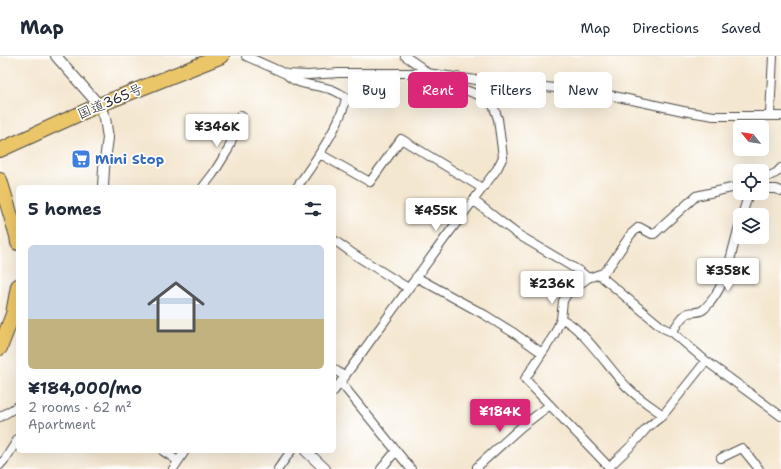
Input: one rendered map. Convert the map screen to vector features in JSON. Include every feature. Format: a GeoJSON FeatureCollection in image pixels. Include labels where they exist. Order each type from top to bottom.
{"type":"FeatureCollection","features":[{"type":"Feature","properties":{"kind":"highway","name":"国道365号"},"geometry":{"type":"LineString","coordinates":[[0,150],[99,105],[222,56]]}},
{"type":"Feature","properties":{"kind":"highway"},"geometry":{"type":"LineString","coordinates":[[0,180],[16,233]]}},
{"type":"Feature","properties":{"kind":"highway"},"geometry":{"type":"LineString","coordinates":[[0,348],[13,314],[16,297]]}},
{"type":"Feature","properties":{"kind":"street"},"geometry":{"type":"LineString","coordinates":[[56,56],[99,105],[105,118],[108,138],[103,185]]}},
{"type":"Feature","properties":{"kind":"street"},"geometry":{"type":"LineString","coordinates":[[246,56],[286,74],[291,79],[334,90],[346,97],[345,105],[331,136],[298,185]]}},
{"type":"Feature","properties":{"kind":"street"},"geometry":{"type":"LineString","coordinates":[[405,56],[426,72]]}},
{"type":"Feature","properties":{"kind":"street"},"geometry":{"type":"LineString","coordinates":[[770,115],[773,56]]}},
{"type":"Feature","properties":{"kind":"street"},"geometry":{"type":"LineString","coordinates":[[286,74],[408,73]]}},
{"type":"Feature","properties":{"kind":"street"},"geometry":{"type":"LineString","coordinates":[[468,78],[595,92],[683,112],[714,116],[781,116]]}},
{"type":"Feature","properties":{"kind":"street"},"geometry":{"type":"LineString","coordinates":[[336,389],[408,288],[497,169],[503,157],[498,119],[493,105],[484,97],[468,91]]}},
{"type":"Feature","properties":{"kind":"street"},"geometry":{"type":"LineString","coordinates":[[205,185],[228,150],[241,115]]}},
{"type":"Feature","properties":{"kind":"street"},"geometry":{"type":"LineString","coordinates":[[320,154],[370,182],[401,139],[482,188]]}},
{"type":"Feature","properties":{"kind":"street"},"geometry":{"type":"LineString","coordinates":[[769,176],[776,173],[781,168]]}},
{"type":"Feature","properties":{"kind":"street"},"geometry":{"type":"LineString","coordinates":[[706,361],[663,415],[647,428],[609,468],[525,379],[554,335],[560,319],[562,301],[567,294],[588,278],[603,273],[611,264],[631,234],[639,227],[654,234],[696,196],[733,188]]}},
{"type":"Feature","properties":{"kind":"street"},"geometry":{"type":"LineString","coordinates":[[769,189],[781,191]]}},
{"type":"Feature","properties":{"kind":"street"},"geometry":{"type":"LineString","coordinates":[[473,200],[518,234],[581,272],[588,278]]}},
{"type":"Feature","properties":{"kind":"street"},"geometry":{"type":"LineString","coordinates":[[336,241],[408,288]]}},
{"type":"Feature","properties":{"kind":"street"},"geometry":{"type":"LineString","coordinates":[[672,332],[683,317],[688,313],[697,313],[705,309],[713,298],[724,280],[734,244]]}},
{"type":"Feature","properties":{"kind":"street"},"geometry":{"type":"LineString","coordinates":[[603,273],[604,278],[662,328],[672,332],[706,361],[779,412]]}},
{"type":"Feature","properties":{"kind":"street"},"geometry":{"type":"LineString","coordinates":[[416,278],[485,315],[542,353]]}},
{"type":"Feature","properties":{"kind":"street"},"geometry":{"type":"LineString","coordinates":[[560,319],[566,321],[584,337],[628,389],[663,415]]}},
{"type":"Feature","properties":{"kind":"street"},"geometry":{"type":"LineString","coordinates":[[336,371],[396,452],[411,469]]}},
{"type":"Feature","properties":{"kind":"street"},"geometry":{"type":"LineString","coordinates":[[478,469],[477,467],[521,427],[550,405]]}},
{"type":"Feature","properties":{"kind":"street"},"geometry":{"type":"LineString","coordinates":[[0,417],[16,407]]}},
{"type":"Feature","properties":{"kind":"street"},"geometry":{"type":"LineString","coordinates":[[0,465],[16,441]]}},
{"type":"Feature","properties":{"kind":"street"},"geometry":{"type":"LineString","coordinates":[[721,458],[742,448],[759,469]]}},
{"type":"Feature","properties":{"kind":"street"},"geometry":{"type":"LineString","coordinates":[[381,469],[396,452]]}},
{"type":"Feature","properties":{"kind":"street"},"geometry":{"type":"LineString","coordinates":[[166,453],[178,461]]}},
{"type":"Feature","properties":{"kind":"street"},"geometry":{"type":"LineString","coordinates":[[173,469],[184,453]]}},
{"type":"Feature","properties":{"kind":"street"},"geometry":{"type":"LineString","coordinates":[[278,469],[290,453]]}},
{"type":"Feature","properties":{"kind":"street"},"geometry":{"type":"LineString","coordinates":[[308,453],[325,469]]}},
{"type":"Feature","properties":{"kind":"place","name":"Mini Stop"},"geometry":{"type":"Point","coordinates":[81,159]}}]}
